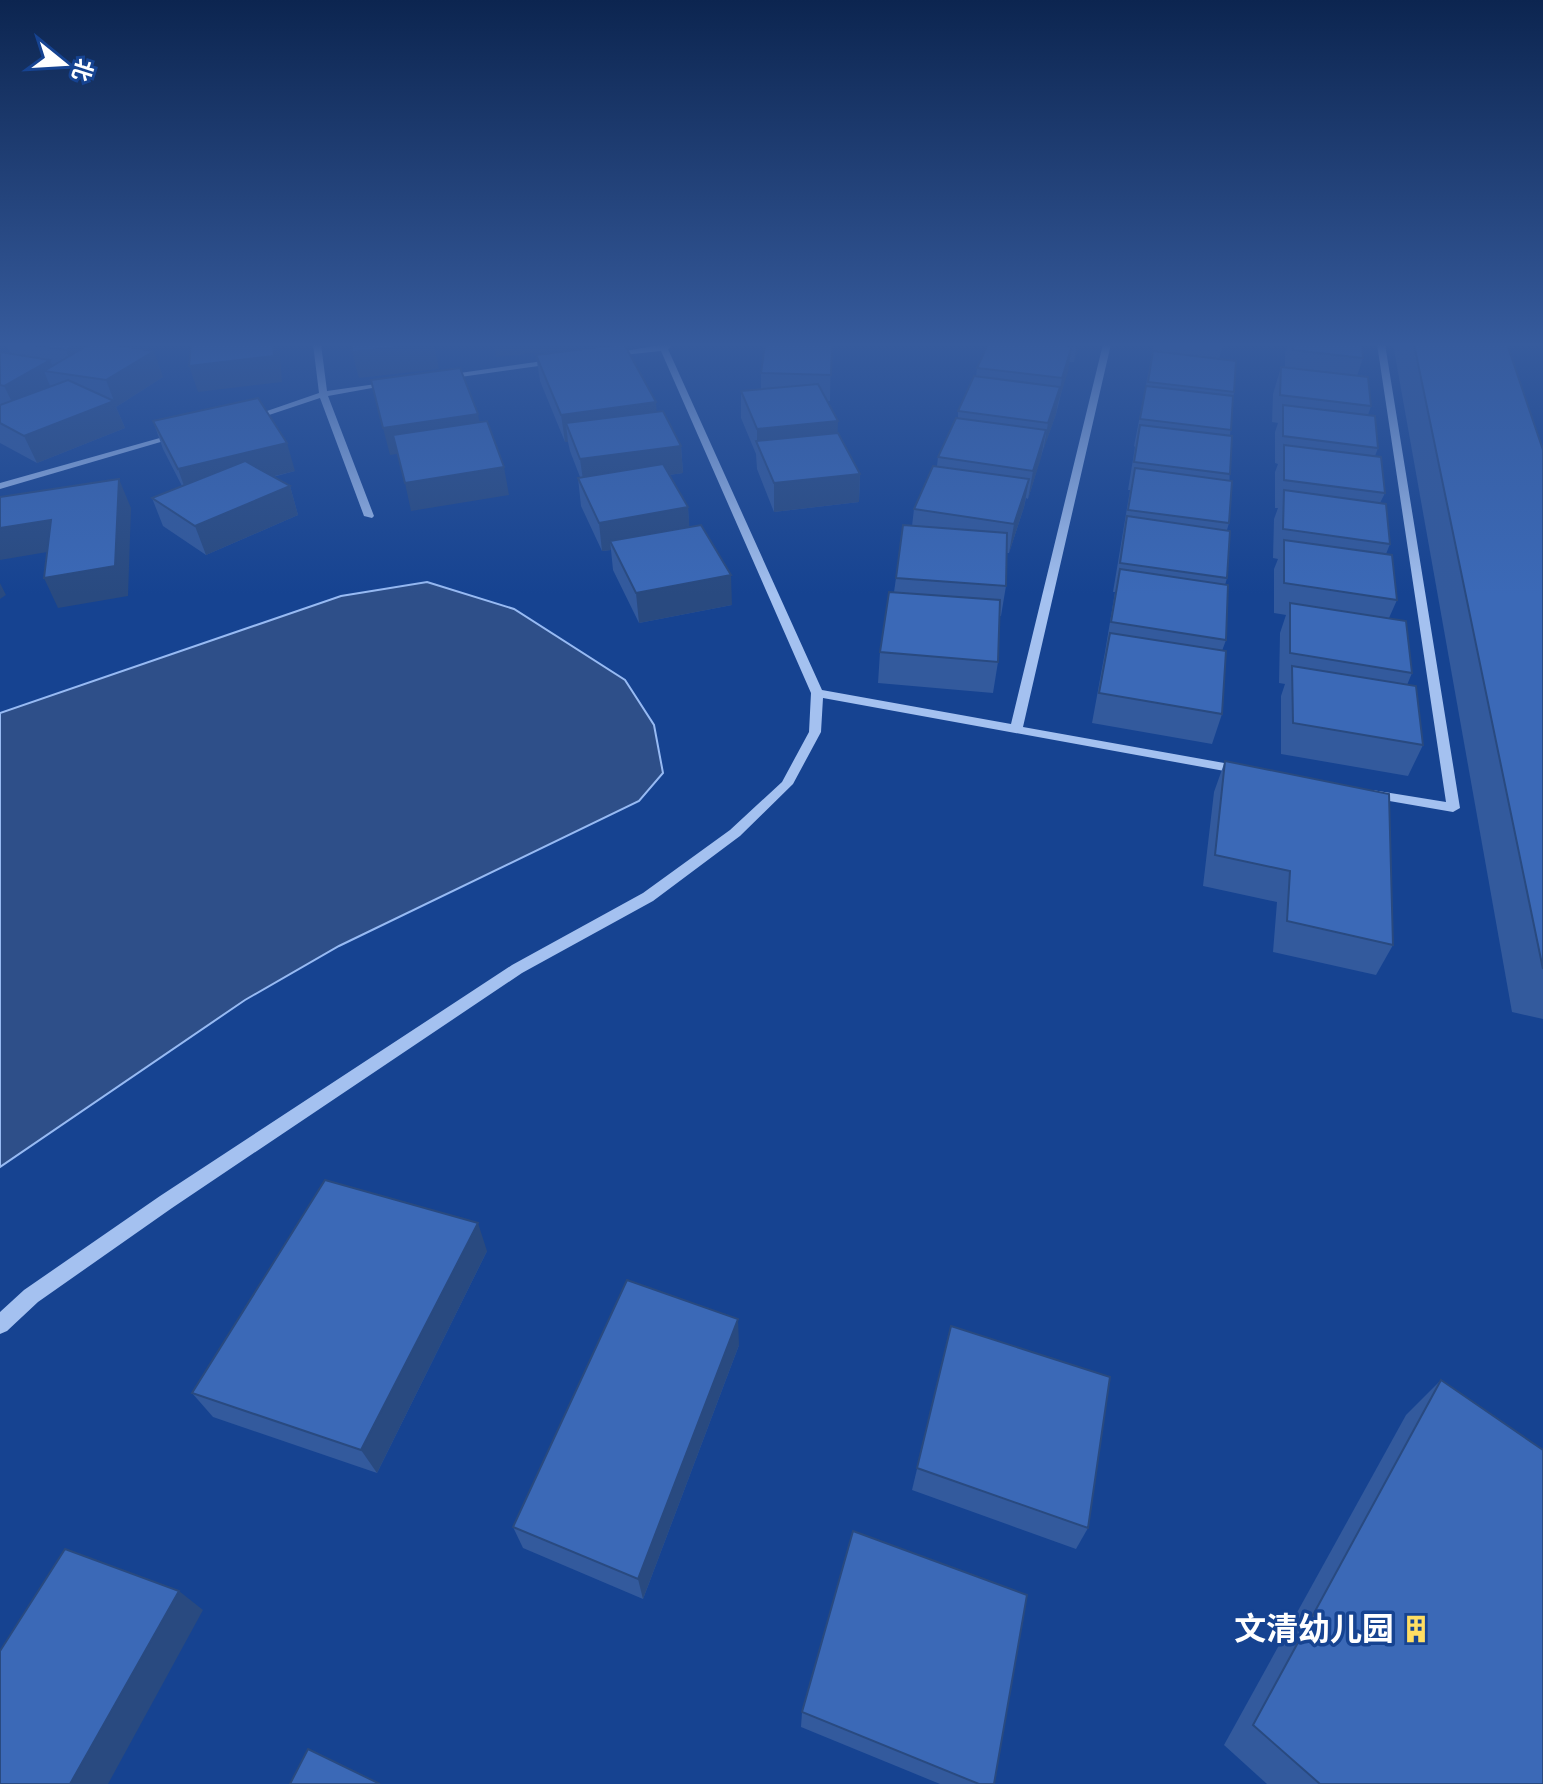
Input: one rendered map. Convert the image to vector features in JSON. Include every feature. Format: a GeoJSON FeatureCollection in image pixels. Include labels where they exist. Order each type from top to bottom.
{"type":"FeatureCollection","features":[{"type":"Feature","properties":{"kind":"street"},"geometry":{"type":"LineString","coordinates":[[336,427],[369,516]]}},
{"type":"Feature","properties":{"kind":"street"},"geometry":{"type":"LineString","coordinates":[[0,1325],[31,1296],[166,1202],[517,969],[648,897],[735,833],[787,784],[815,732],[817,693],[702,427]]}},
{"type":"Feature","properties":{"kind":"street"},"geometry":{"type":"LineString","coordinates":[[1016,730],[1087,427]]}},
{"type":"Feature","properties":{"kind":"street"},"geometry":{"type":"LineString","coordinates":[[1359,791],[1453,808],[1394,427]]}},
{"type":"Feature","properties":{"kind":"street"},"geometry":{"type":"LineString","coordinates":[[0,486],[182,434]]}},
{"type":"Feature","properties":{"kind":"street"},"geometry":{"type":"LineString","coordinates":[[817,693],[1250,772]]}},
{"type":"Feature","properties":{"kind":"water"},"geometry":{"type":"Polygon","coordinates":[[[427,582],[514,609],[625,680],[654,725],[663,773],[639,801],[339,946],[245,1000],[0,1167],[0,713],[341,596],[427,582]]]}},
{"type":"Feature","properties":{"kind":"building"},"geometry":{"type":"Polygon","coordinates":[[[8,427],[46,427],[24,436],[8,427]]]}},
{"type":"Feature","properties":{"kind":"building"},"geometry":{"type":"Polygon","coordinates":[[[156,427],[277,427],[287,443],[178,469],[156,427]]]}},
{"type":"Feature","properties":{"kind":"building"},"geometry":{"type":"Polygon","coordinates":[[[445,427],[489,427],[504,467],[405,483],[393,435],[445,427]]]}},
{"type":"Feature","properties":{"kind":"building"},"geometry":{"type":"Polygon","coordinates":[[[568,427],[671,427],[681,446],[580,459],[568,427]]]}},
{"type":"Feature","properties":{"kind":"building"},"geometry":{"type":"Polygon","coordinates":[[[952,427],[1046,430],[1033,471],[938,457],[952,427]]]}},
{"type":"Feature","properties":{"kind":"building"},"geometry":{"type":"Polygon","coordinates":[[[1140,427],[1232,436],[1230,474],[1134,462],[1140,427]]]}},
{"type":"Feature","properties":{"kind":"building"},"geometry":{"type":"Polygon","coordinates":[[[1283,427],[1376,427],[1378,448],[1283,436],[1283,427]]]}},
{"type":"Feature","properties":{"kind":"building"},"geometry":{"type":"Polygon","coordinates":[[[1431,427],[1535,427],[1543,450],[1543,969],[1431,427]]]}},
{"type":"Feature","properties":{"kind":"building"},"geometry":{"type":"Polygon","coordinates":[[[838,433],[860,474],[774,483],[756,441],[838,433]]]}},
{"type":"Feature","properties":{"kind":"building"},"geometry":{"type":"Polygon","coordinates":[[[1284,445],[1381,457],[1385,493],[1284,480],[1284,445]]]}},
{"type":"Feature","properties":{"kind":"building"},"geometry":{"type":"Polygon","coordinates":[[[245,461],[290,486],[195,526],[152,498],[245,461]]]}},
{"type":"Feature","properties":{"kind":"building"},"geometry":{"type":"Polygon","coordinates":[[[663,464],[688,507],[599,523],[578,478],[663,464]]]}},
{"type":"Feature","properties":{"kind":"building"},"geometry":{"type":"Polygon","coordinates":[[[933,466],[1029,479],[1014,524],[914,509],[933,466]]]}},
{"type":"Feature","properties":{"kind":"building"},"geometry":{"type":"Polygon","coordinates":[[[1135,468],[1232,481],[1229,523],[1128,510],[1135,468]]]}},
{"type":"Feature","properties":{"kind":"building"},"geometry":{"type":"Polygon","coordinates":[[[119,479],[115,566],[44,578],[51,520],[0,528],[0,497],[119,479]]]}},
{"type":"Feature","properties":{"kind":"building"},"geometry":{"type":"Polygon","coordinates":[[[1284,490],[1386,504],[1390,544],[1283,529],[1284,490]]]}},
{"type":"Feature","properties":{"kind":"building"},"geometry":{"type":"Polygon","coordinates":[[[1127,516],[1230,531],[1227,578],[1120,563],[1127,516]]]}},
{"type":"Feature","properties":{"kind":"building"},"geometry":{"type":"Polygon","coordinates":[[[701,525],[731,575],[636,593],[610,541],[701,525]]]}},
{"type":"Feature","properties":{"kind":"building"},"geometry":{"type":"Polygon","coordinates":[[[903,525],[1007,533],[1006,586],[896,578],[903,525]]]}},
{"type":"Feature","properties":{"kind":"building"},"geometry":{"type":"Polygon","coordinates":[[[1284,540],[1392,555],[1397,600],[1284,583],[1284,540]]]}},
{"type":"Feature","properties":{"kind":"building"},"geometry":{"type":"Polygon","coordinates":[[[1120,569],[1228,585],[1226,640],[1111,622],[1120,569]]]}},
{"type":"Feature","properties":{"kind":"building"},"geometry":{"type":"Polygon","coordinates":[[[889,592],[1000,600],[998,662],[880,652],[889,592]]]}},
{"type":"Feature","properties":{"kind":"building"},"geometry":{"type":"Polygon","coordinates":[[[1290,603],[1406,621],[1412,673],[1290,653],[1290,603]]]}},
{"type":"Feature","properties":{"kind":"building"},"geometry":{"type":"Polygon","coordinates":[[[1110,633],[1226,651],[1222,714],[1099,693],[1110,633]]]}},
{"type":"Feature","properties":{"kind":"building"},"geometry":{"type":"Polygon","coordinates":[[[1292,666],[1416,686],[1423,745],[1293,723],[1292,666]]]}},
{"type":"Feature","properties":{"kind":"building"},"geometry":{"type":"Polygon","coordinates":[[[1225,761],[1389,794],[1393,945],[1287,921],[1290,871],[1215,855],[1225,761]]]}},
{"type":"Feature","properties":{"kind":"building"},"geometry":{"type":"Polygon","coordinates":[[[325,1180],[478,1223],[361,1450],[192,1393],[325,1180]]]}},
{"type":"Feature","properties":{"kind":"building"},"geometry":{"type":"Polygon","coordinates":[[[627,1280],[738,1319],[638,1579],[513,1527],[627,1280]]]}},
{"type":"Feature","properties":{"kind":"building"},"geometry":{"type":"Polygon","coordinates":[[[951,1326],[1110,1377],[1088,1528],[917,1468],[951,1326]]]}},
{"type":"Feature","properties":{"kind":"building","name":"文清幼儿园"},"geometry":{"type":"Polygon","coordinates":[[[1441,1380],[1543,1450],[1543,1784],[1320,1784],[1253,1725],[1441,1380]]]}},
{"type":"Feature","properties":{"kind":"building"},"geometry":{"type":"Polygon","coordinates":[[[853,1531],[1027,1595],[994,1784],[979,1784],[802,1712],[853,1531]]]}},
{"type":"Feature","properties":{"kind":"building"},"geometry":{"type":"Polygon","coordinates":[[[65,1549],[179,1591],[70,1784],[0,1784],[0,1651],[65,1549]]]}},
{"type":"Feature","properties":{"kind":"building"},"geometry":{"type":"Polygon","coordinates":[[[308,1749],[380,1784],[290,1784],[308,1749]]]}},
{"type":"Feature","properties":{"kind":"place","name":"文清幼儿园"},"geometry":{"type":"Point","coordinates":[1416,1629]}}]}
